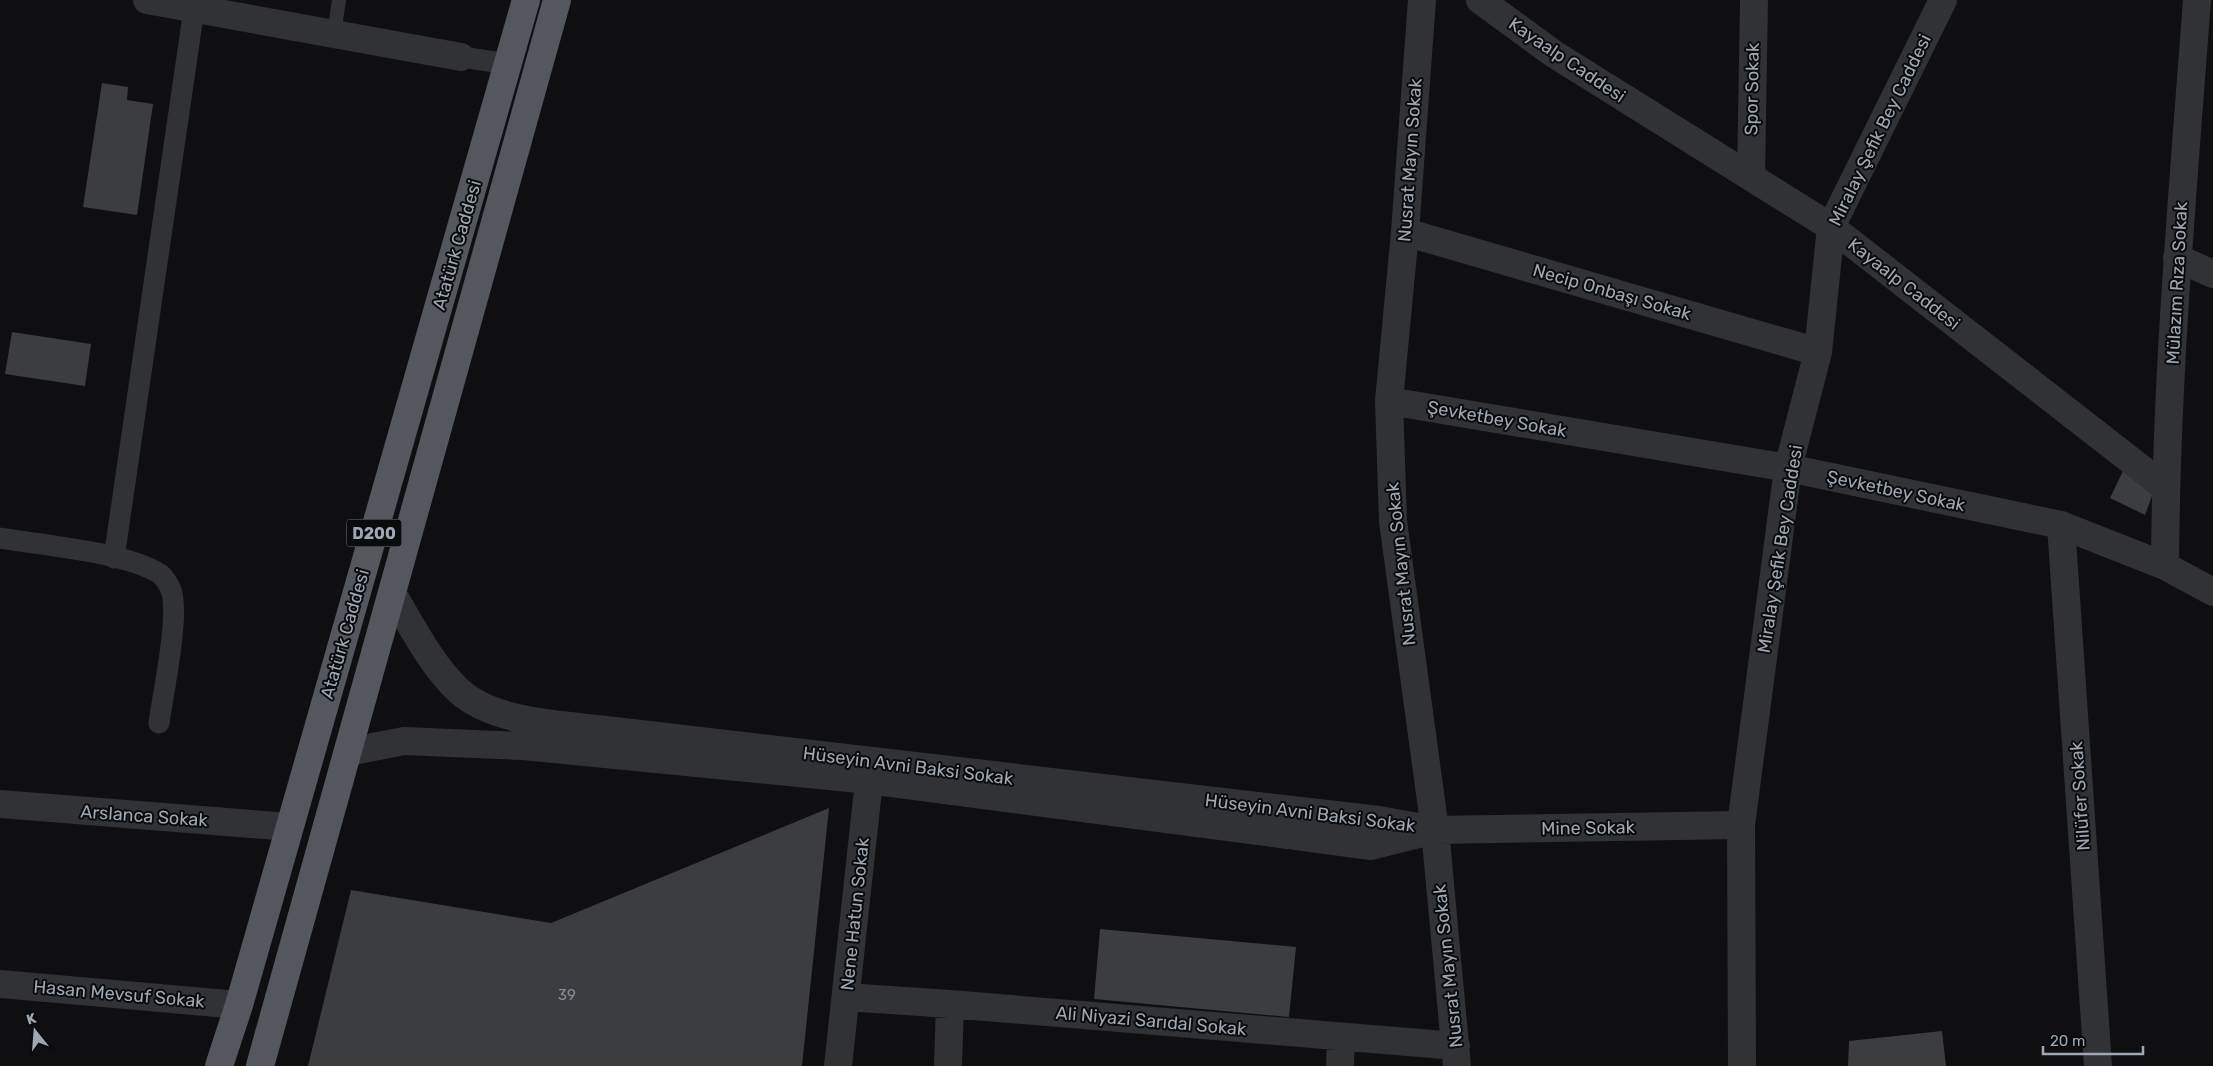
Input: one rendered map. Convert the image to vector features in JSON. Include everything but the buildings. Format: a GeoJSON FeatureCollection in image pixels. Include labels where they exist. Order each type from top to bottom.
{"type":"FeatureCollection","features":[{"type":"Feature","properties":{"kind":"highway","name":"Atatürk Caddesi"},"geometry":{"type":"LineString","coordinates":[[219,1066],[239,1005],[526,0]]}},
{"type":"Feature","properties":{"kind":"highway","name":"Atatürk Caddesi"},"geometry":{"type":"LineString","coordinates":[[260,1066],[557,0]]}},
{"type":"Feature","properties":{"kind":"street"},"geometry":{"type":"LineString","coordinates":[[147,0],[195,4],[334,34],[509,64]]}},
{"type":"Feature","properties":{"kind":"street","name":"Nusrat Mayın Sokak"},"geometry":{"type":"LineString","coordinates":[[1422,0],[1405,232],[1389,401],[1393,521],[1435,830],[1457,1056]]}},
{"type":"Feature","properties":{"kind":"street","name":"Kayaalp Caddesi"},"geometry":{"type":"LineString","coordinates":[[1480,0],[1510,11],[1554,54],[1831,227],[2165,487]]}},
{"type":"Feature","properties":{"kind":"street","name":"Spor Sokak"},"geometry":{"type":"LineString","coordinates":[[1751,177],[1754,0]]}},
{"type":"Feature","properties":{"kind":"street","name":"Miralay Şefik Bey Caddesi"},"geometry":{"type":"LineString","coordinates":[[1742,1066],[1741,825],[1788,468],[1818,352],[1831,227],[1943,0]]}},
{"type":"Feature","properties":{"kind":"street","name":"Mülazım Rıza Sokak"},"geometry":{"type":"LineString","coordinates":[[2165,566],[2165,487],[2177,258],[2197,0]]}},
{"type":"Feature","properties":{"kind":"street"},"geometry":{"type":"LineString","coordinates":[[114,558],[195,4]]}},
{"type":"Feature","properties":{"kind":"street","name":"Necip Onbaşı Sokak"},"geometry":{"type":"LineString","coordinates":[[1405,232],[1818,352]]}},
{"type":"Feature","properties":{"kind":"street"},"geometry":{"type":"LineString","coordinates":[[2177,258],[2213,274]]}},
{"type":"Feature","properties":{"kind":"street","name":"Şevketbey Sokak"},"geometry":{"type":"LineString","coordinates":[[1389,401],[1788,468],[2061,525],[2165,566],[2213,592]]}},
{"type":"Feature","properties":{"kind":"street","name":"Nilüfer Sokak"},"geometry":{"type":"LineString","coordinates":[[2061,525],[2098,1066]]}},
{"type":"Feature","properties":{"kind":"street"},"geometry":{"type":"LineString","coordinates":[[0,538],[114,558],[143,566],[162,575],[171,589],[174,602],[174,622],[159,723]]}},
{"type":"Feature","properties":{"kind":"street","name":"Hüseyin Avni Baksi Sokak"},"geometry":{"type":"LineString","coordinates":[[392,593],[434,660],[460,692],[482,706],[513,718],[606,730],[1371,846],[1435,830]]}},
{"type":"Feature","properties":{"kind":"street"},"geometry":{"type":"LineString","coordinates":[[496,744],[500,712]]}},
{"type":"Feature","properties":{"kind":"street","name":"Hüseyin Avni Baksi Sokak"},"geometry":{"type":"LineString","coordinates":[[348,752],[404,742],[496,744],[870,771]]}},
{"type":"Feature","properties":{"kind":"street","name":"Nene Hatun Sokak"},"geometry":{"type":"LineString","coordinates":[[838,1066],[870,771]]}},
{"type":"Feature","properties":{"kind":"street","name":"Arslanca Sokak"},"geometry":{"type":"LineString","coordinates":[[0,804],[289,827]]}},
{"type":"Feature","properties":{"kind":"street","name":"Mine Sokak"},"geometry":{"type":"LineString","coordinates":[[1435,830],[1741,825]]}},
{"type":"Feature","properties":{"kind":"street","name":"Hasan Mevsuf Sokak"},"geometry":{"type":"LineString","coordinates":[[0,984],[239,1005]]}},
{"type":"Feature","properties":{"kind":"street","name":"Ali Niyazi Sarıdal Sokak"},"geometry":{"type":"LineString","coordinates":[[846,997],[950,1004],[1341,1038],[1457,1056]]}},
{"type":"Feature","properties":{"kind":"street"},"geometry":{"type":"LineString","coordinates":[[948,1066],[950,1004]]}},
{"type":"Feature","properties":{"kind":"street"},"geometry":{"type":"LineString","coordinates":[[1340,1066],[1341,1038]]}},
{"type":"Feature","properties":{"kind":"lane"},"geometry":{"type":"LineString","coordinates":[[334,34],[338,0]]}}]}
